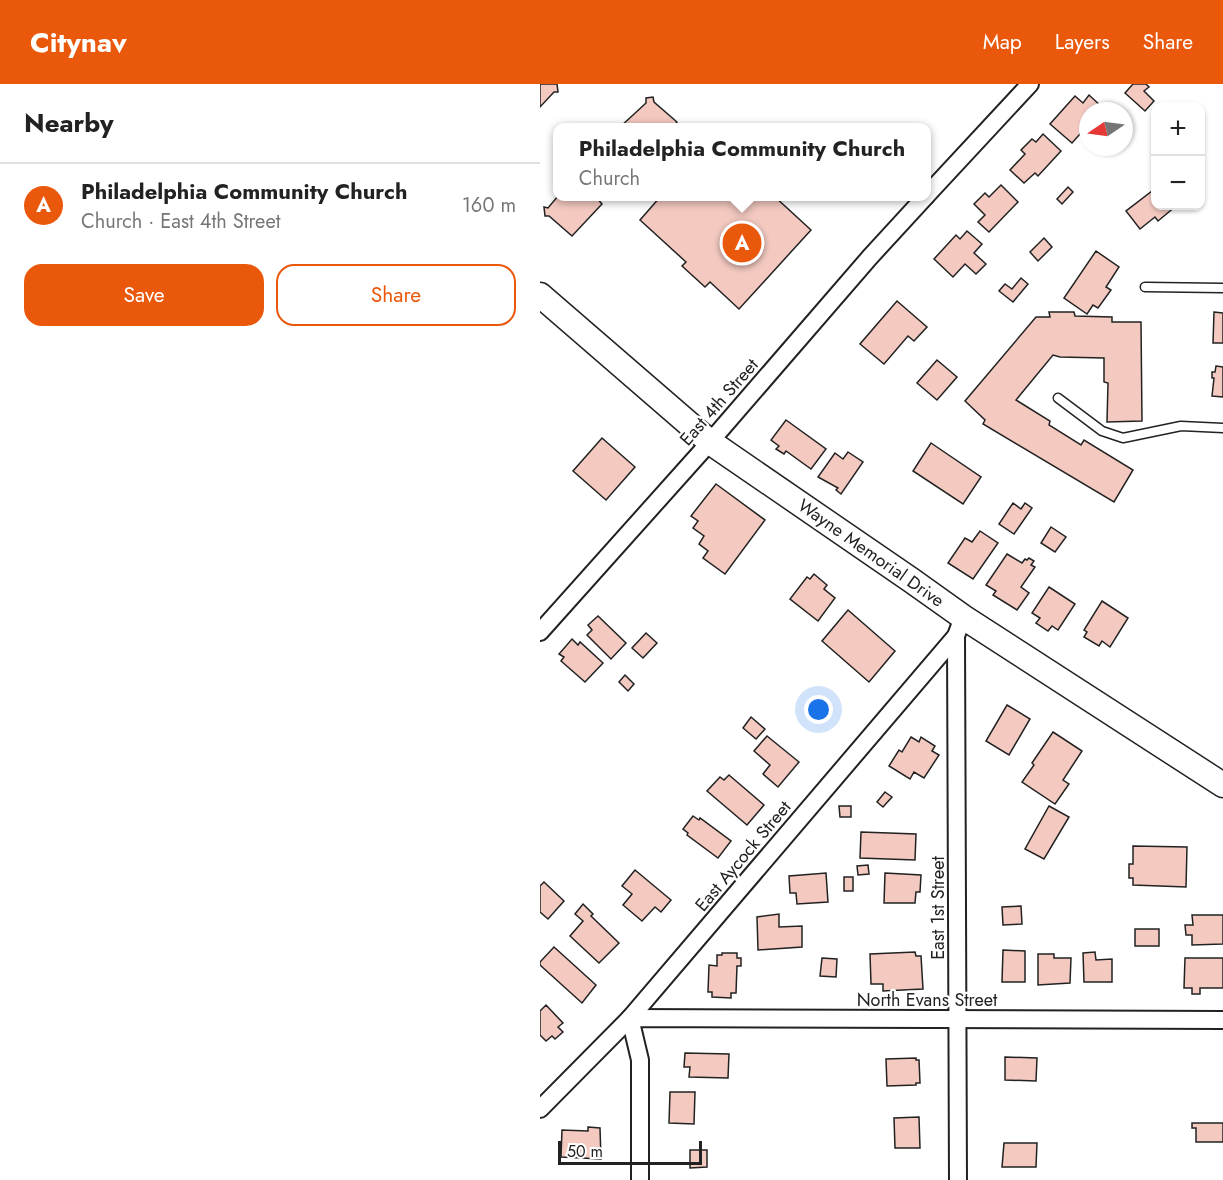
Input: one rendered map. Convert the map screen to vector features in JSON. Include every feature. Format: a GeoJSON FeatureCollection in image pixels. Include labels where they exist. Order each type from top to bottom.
{"type":"FeatureCollection","features":[{"type":"Feature","properties":{"kind":"main road","name":"Wayne Memorial Drive"},"geometry":{"type":"LineString","coordinates":[[540,295],[710,442],[959,627],[1223,785]]}},
{"type":"Feature","properties":{"kind":"street","name":"East 4th Street"},"geometry":{"type":"LineString","coordinates":[[931,191],[1030,84]]}},
{"type":"Feature","properties":{"kind":"street","name":"East 4th Street"},"geometry":{"type":"LineString","coordinates":[[540,632],[710,442],[870,256],[921,201]]}},
{"type":"Feature","properties":{"kind":"street","name":"East Aycock Street"},"geometry":{"type":"LineString","coordinates":[[540,1109],[630,1018],[959,627]]}},
{"type":"Feature","properties":{"kind":"street","name":"East 1st Street"},"geometry":{"type":"LineString","coordinates":[[958,1180],[959,627]]}},
{"type":"Feature","properties":{"kind":"street","name":"North Evans Street"},"geometry":{"type":"LineString","coordinates":[[630,1018],[1223,1020]]}},
{"type":"Feature","properties":{"kind":"street"},"geometry":{"type":"LineString","coordinates":[[630,1018],[640,1060],[640,1180]]}},
{"type":"Feature","properties":{"kind":"lane"},"geometry":{"type":"LineString","coordinates":[[1145,287],[1223,288]]}},
{"type":"Feature","properties":{"kind":"lane"},"geometry":{"type":"LineString","coordinates":[[1058,398],[1102,431],[1123,438],[1181,426],[1223,428]]}},
{"type":"Feature","properties":{"kind":"building"},"geometry":{"type":"Polygon","coordinates":[[[540,84],[557,84],[558,92],[554,92],[540,107],[540,84]]]}},
{"type":"Feature","properties":{"kind":"building"},"geometry":{"type":"Polygon","coordinates":[[[1133,84],[1146,84],[1149,87],[1144,91],[1154,101],[1145,111],[1125,93],[1133,84]]]}},
{"type":"Feature","properties":{"kind":"building"},"geometry":{"type":"Polygon","coordinates":[[[1089,95],[1097,102],[1084,102],[1089,95]]]}},
{"type":"Feature","properties":{"kind":"building"},"geometry":{"type":"Polygon","coordinates":[[[1075,96],[1082,102],[1079,102],[1079,135],[1072,143],[1050,124],[1075,96]]]}},
{"type":"Feature","properties":{"kind":"building"},"geometry":{"type":"Polygon","coordinates":[[[653,97],[654,102],[677,122],[624,123],[646,103],[646,98],[653,97]]]}},
{"type":"Feature","properties":{"kind":"building"},"geometry":{"type":"Polygon","coordinates":[[[1043,134],[1061,151],[1038,176],[1035,173],[1024,183],[1010,170],[1025,154],[1021,150],[1032,139],[1036,142],[1043,134]]]}},
{"type":"Feature","properties":{"kind":"building"},"geometry":{"type":"Polygon","coordinates":[[[1001,185],[1018,202],[989,232],[978,222],[985,215],[974,204],[985,193],[989,197],[1001,185]]]}},
{"type":"Feature","properties":{"kind":"building"},"geometry":{"type":"Polygon","coordinates":[[[1068,187],[1073,192],[1062,204],[1057,199],[1068,187]]]}},
{"type":"Feature","properties":{"kind":"building"},"geometry":{"type":"Polygon","coordinates":[[[1151,192],[1151,210],[1171,210],[1158,221],[1155,217],[1140,229],[1126,211],[1151,192]]]}},
{"type":"Feature","properties":{"kind":"building"},"geometry":{"type":"Polygon","coordinates":[[[554,201],[599,201],[602,204],[572,236],[549,216],[545,216],[544,207],[548,208],[554,201]]]}},
{"type":"Feature","properties":{"kind":"building"},"geometry":{"type":"Polygon","coordinates":[[[657,201],[779,201],[811,230],[739,309],[710,282],[705,287],[682,266],[686,262],[640,220],[657,201]]]}},
{"type":"Feature","properties":{"kind":"building"},"geometry":{"type":"Polygon","coordinates":[[[967,231],[982,244],[974,253],[986,264],[976,274],[965,264],[953,277],[934,259],[956,235],[960,239],[967,231]]]}},
{"type":"Feature","properties":{"kind":"building"},"geometry":{"type":"Polygon","coordinates":[[[1044,238],[1052,247],[1038,261],[1030,252],[1044,238]]]}},
{"type":"Feature","properties":{"kind":"building"},"geometry":{"type":"Polygon","coordinates":[[[1096,251],[1119,267],[1106,287],[1111,290],[1098,308],[1093,305],[1087,314],[1064,298],[1096,251]]]}},
{"type":"Feature","properties":{"kind":"building"},"geometry":{"type":"Polygon","coordinates":[[[1021,278],[1028,284],[1013,302],[999,291],[1005,284],[1012,289],[1021,278]]]}},
{"type":"Feature","properties":{"kind":"building"},"geometry":{"type":"Polygon","coordinates":[[[897,301],[927,327],[914,341],[908,336],[884,364],[860,344],[897,301]]]}},
{"type":"Feature","properties":{"kind":"building"},"geometry":{"type":"Polygon","coordinates":[[[1049,312],[1074,312],[1075,316],[1112,317],[1112,322],[1141,322],[1142,421],[1107,422],[1108,383],[1104,382],[1104,358],[1053,355],[1016,400],[1050,421],[1049,425],[1081,445],[1084,440],[1133,470],[1114,502],[983,424],[985,420],[965,401],[1036,317],[1050,317],[1049,312]]]}},
{"type":"Feature","properties":{"kind":"building"},"geometry":{"type":"Polygon","coordinates":[[[1214,312],[1223,313],[1223,343],[1213,343],[1214,312]]]}},
{"type":"Feature","properties":{"kind":"building"},"geometry":{"type":"Polygon","coordinates":[[[937,360],[957,377],[937,400],[917,383],[937,360]]]}},
{"type":"Feature","properties":{"kind":"building"},"geometry":{"type":"Polygon","coordinates":[[[1216,366],[1223,367],[1223,397],[1212,396],[1214,378],[1212,378],[1212,372],[1215,372],[1216,366]]]}},
{"type":"Feature","properties":{"kind":"building"},"geometry":{"type":"Polygon","coordinates":[[[786,420],[826,449],[811,469],[786,451],[784,454],[776,449],[779,446],[771,440],[786,420]]]}},
{"type":"Feature","properties":{"kind":"building"},"geometry":{"type":"Polygon","coordinates":[[[602,438],[635,467],[606,500],[573,471],[602,438]]]}},
{"type":"Feature","properties":{"kind":"building"},"geometry":{"type":"Polygon","coordinates":[[[931,443],[981,477],[963,504],[913,471],[931,443]]]}},
{"type":"Feature","properties":{"kind":"building"},"geometry":{"type":"Polygon","coordinates":[[[848,452],[863,462],[841,494],[836,490],[838,488],[818,477],[835,453],[843,459],[848,452]]]}},
{"type":"Feature","properties":{"kind":"building"},"geometry":{"type":"Polygon","coordinates":[[[716,484],[765,520],[725,574],[703,558],[708,551],[699,544],[704,536],[693,528],[698,521],[691,516],[716,484]]]}},
{"type":"Feature","properties":{"kind":"building"},"geometry":{"type":"Polygon","coordinates":[[[1013,503],[1021,509],[1025,503],[1032,508],[1014,534],[999,524],[1013,503]]]}},
{"type":"Feature","properties":{"kind":"building"},"geometry":{"type":"Polygon","coordinates":[[[1051,527],[1066,537],[1055,552],[1041,543],[1051,527]]]}},
{"type":"Feature","properties":{"kind":"building"},"geometry":{"type":"Polygon","coordinates":[[[980,531],[998,543],[973,579],[948,563],[965,538],[972,542],[980,531]]]}},
{"type":"Feature","properties":{"kind":"building"},"geometry":{"type":"Polygon","coordinates":[[[1007,554],[1022,563],[1029,558],[1034,561],[1031,565],[1035,567],[1021,587],[1029,593],[1017,610],[993,595],[996,591],[986,585],[1007,554]]]}},
{"type":"Feature","properties":{"kind":"building"},"geometry":{"type":"Polygon","coordinates":[[[814,574],[827,585],[824,589],[835,598],[818,621],[790,599],[807,577],[810,579],[814,574]]]}},
{"type":"Feature","properties":{"kind":"building"},"geometry":{"type":"Polygon","coordinates":[[[1049,587],[1075,604],[1058,630],[1052,626],[1048,631],[1036,623],[1040,618],[1032,613],[1049,587]]]}},
{"type":"Feature","properties":{"kind":"building"},"geometry":{"type":"Polygon","coordinates":[[[1102,601],[1128,618],[1110,647],[1102,641],[1099,646],[1084,637],[1087,632],[1084,630],[1102,601]]]}},
{"type":"Feature","properties":{"kind":"building"},"geometry":{"type":"Polygon","coordinates":[[[848,610],[895,651],[869,682],[822,641],[848,610]]]}},
{"type":"Feature","properties":{"kind":"building"},"geometry":{"type":"Polygon","coordinates":[[[598,616],[626,643],[611,659],[587,635],[592,630],[588,625],[598,616]]]}},
{"type":"Feature","properties":{"kind":"building"},"geometry":{"type":"Polygon","coordinates":[[[646,633],[657,643],[643,658],[632,648],[646,633]]]}},
{"type":"Feature","properties":{"kind":"building"},"geometry":{"type":"Polygon","coordinates":[[[572,639],[578,645],[580,642],[603,663],[585,682],[561,661],[564,657],[559,654],[572,639]]]}},
{"type":"Feature","properties":{"kind":"building"},"geometry":{"type":"Polygon","coordinates":[[[625,675],[634,684],[628,691],[619,682],[625,675]]]}},
{"type":"Feature","properties":{"kind":"building"},"geometry":{"type":"Polygon","coordinates":[[[1007,705],[1030,719],[1009,755],[986,741],[1007,705]]]}},
{"type":"Feature","properties":{"kind":"building"},"geometry":{"type":"Polygon","coordinates":[[[751,717],[765,729],[756,739],[743,728],[751,717]]]}},
{"type":"Feature","properties":{"kind":"building"},"geometry":{"type":"Polygon","coordinates":[[[1053,732],[1082,751],[1063,780],[1069,784],[1055,804],[1022,782],[1053,732]]]}},
{"type":"Feature","properties":{"kind":"building"},"geometry":{"type":"Polygon","coordinates":[[[767,736],[799,762],[778,787],[763,774],[770,765],[754,751],[767,736]]]}},
{"type":"Feature","properties":{"kind":"building"},"geometry":{"type":"Polygon","coordinates":[[[911,737],[919,742],[921,737],[935,746],[932,751],[939,755],[924,778],[914,772],[910,779],[889,766],[899,750],[902,752],[911,737]]]}},
{"type":"Feature","properties":{"kind":"building"},"geometry":{"type":"Polygon","coordinates":[[[729,775],[764,805],[747,825],[707,791],[720,777],[724,780],[729,775]]]}},
{"type":"Feature","properties":{"kind":"building"},"geometry":{"type":"Polygon","coordinates":[[[885,792],[892,797],[883,807],[877,802],[885,792]]]}},
{"type":"Feature","properties":{"kind":"building"},"geometry":{"type":"Polygon","coordinates":[[[839,806],[851,806],[851,817],[840,817],[839,806]]]}},
{"type":"Feature","properties":{"kind":"building"},"geometry":{"type":"Polygon","coordinates":[[[1049,806],[1069,817],[1044,859],[1025,849],[1049,806]]]}},
{"type":"Feature","properties":{"kind":"building"},"geometry":{"type":"Polygon","coordinates":[[[693,816],[699,820],[700,818],[731,841],[718,858],[687,835],[688,833],[683,829],[693,816]]]}},
{"type":"Feature","properties":{"kind":"building"},"geometry":{"type":"Polygon","coordinates":[[[861,832],[916,834],[915,860],[860,858],[861,832]]]}},
{"type":"Feature","properties":{"kind":"building"},"geometry":{"type":"Polygon","coordinates":[[[1133,846],[1187,847],[1186,887],[1133,885],[1133,878],[1129,878],[1129,864],[1133,864],[1133,846]]]}},
{"type":"Feature","properties":{"kind":"building"},"geometry":{"type":"Polygon","coordinates":[[[868,865],[869,874],[858,875],[857,866],[868,865]]]}},
{"type":"Feature","properties":{"kind":"building"},"geometry":{"type":"Polygon","coordinates":[[[635,870],[671,900],[661,912],[655,907],[642,921],[623,905],[632,894],[622,886],[635,870]]]}},
{"type":"Feature","properties":{"kind":"building"},"geometry":{"type":"Polygon","coordinates":[[[826,873],[828,902],[797,904],[796,893],[790,893],[789,876],[826,873]]]}},
{"type":"Feature","properties":{"kind":"building"},"geometry":{"type":"Polygon","coordinates":[[[885,873],[921,875],[920,892],[916,892],[915,903],[884,903],[885,873]]]}},
{"type":"Feature","properties":{"kind":"building"},"geometry":{"type":"Polygon","coordinates":[[[844,877],[853,877],[853,891],[844,891],[844,877]]]}},
{"type":"Feature","properties":{"kind":"building"},"geometry":{"type":"Polygon","coordinates":[[[544,882],[564,901],[548,919],[540,912],[540,886],[544,882]]]}},
{"type":"Feature","properties":{"kind":"building"},"geometry":{"type":"Polygon","coordinates":[[[583,904],[593,914],[591,916],[619,943],[599,963],[570,936],[583,921],[575,914],[583,904]]]}},
{"type":"Feature","properties":{"kind":"building"},"geometry":{"type":"Polygon","coordinates":[[[1021,906],[1022,924],[1003,925],[1002,907],[1021,906]]]}},
{"type":"Feature","properties":{"kind":"building"},"geometry":{"type":"Polygon","coordinates":[[[779,914],[779,927],[802,926],[802,947],[758,950],[757,917],[779,914]]]}},
{"type":"Feature","properties":{"kind":"building"},"geometry":{"type":"Polygon","coordinates":[[[1192,915],[1223,915],[1223,944],[1192,945],[1192,935],[1186,935],[1185,925],[1193,925],[1192,915]]]}},
{"type":"Feature","properties":{"kind":"building"},"geometry":{"type":"Polygon","coordinates":[[[1135,929],[1159,929],[1159,946],[1135,946],[1135,929]]]}},
{"type":"Feature","properties":{"kind":"building"},"geometry":{"type":"Polygon","coordinates":[[[554,947],[596,985],[582,1003],[540,965],[540,962],[554,947]]]}},
{"type":"Feature","properties":{"kind":"building"},"geometry":{"type":"Polygon","coordinates":[[[1003,950],[1025,951],[1025,982],[1002,982],[1003,950]]]}},
{"type":"Feature","properties":{"kind":"building"},"geometry":{"type":"Polygon","coordinates":[[[915,952],[916,956],[921,956],[923,989],[883,991],[883,984],[871,984],[870,954],[915,952]]]}},
{"type":"Feature","properties":{"kind":"building"},"geometry":{"type":"Polygon","coordinates":[[[1095,952],[1096,960],[1112,959],[1112,982],[1084,982],[1083,953],[1095,952]]]}},
{"type":"Feature","properties":{"kind":"building"},"geometry":{"type":"Polygon","coordinates":[[[722,953],[737,953],[737,958],[741,958],[741,966],[737,966],[736,993],[731,993],[731,998],[712,997],[712,992],[708,992],[709,965],[717,966],[717,955],[722,955],[722,953]]]}},
{"type":"Feature","properties":{"kind":"building"},"geometry":{"type":"Polygon","coordinates":[[[1038,954],[1054,954],[1054,958],[1071,958],[1070,983],[1038,985],[1038,954]]]}},
{"type":"Feature","properties":{"kind":"building"},"geometry":{"type":"Polygon","coordinates":[[[822,958],[837,959],[836,977],[820,976],[822,958]]]}},
{"type":"Feature","properties":{"kind":"building"},"geometry":{"type":"Polygon","coordinates":[[[1185,958],[1223,958],[1223,988],[1200,988],[1200,994],[1192,994],[1192,988],[1184,988],[1185,958]]]}},
{"type":"Feature","properties":{"kind":"building"},"geometry":{"type":"Polygon","coordinates":[[[546,1005],[563,1023],[558,1027],[563,1032],[555,1039],[552,1036],[546,1041],[540,1035],[540,1011],[546,1005]]]}},
{"type":"Feature","properties":{"kind":"building"},"geometry":{"type":"Polygon","coordinates":[[[685,1053],[729,1054],[728,1078],[689,1077],[690,1067],[684,1067],[685,1053]]]}},
{"type":"Feature","properties":{"kind":"building"},"geometry":{"type":"Polygon","coordinates":[[[1005,1057],[1037,1058],[1036,1081],[1005,1080],[1005,1057]]]}},
{"type":"Feature","properties":{"kind":"building"},"geometry":{"type":"Polygon","coordinates":[[[916,1058],[919,1060],[920,1083],[887,1086],[886,1059],[916,1058]]]}},
{"type":"Feature","properties":{"kind":"building"},"geometry":{"type":"Polygon","coordinates":[[[670,1092],[695,1092],[694,1124],[669,1123],[670,1092]]]}},
{"type":"Feature","properties":{"kind":"building"},"geometry":{"type":"Polygon","coordinates":[[[919,1117],[920,1148],[895,1148],[894,1118],[919,1117]]]}},
{"type":"Feature","properties":{"kind":"building"},"geometry":{"type":"Polygon","coordinates":[[[1192,1123],[1223,1123],[1223,1142],[1196,1142],[1196,1128],[1192,1128],[1192,1123]]]}},
{"type":"Feature","properties":{"kind":"building"},"geometry":{"type":"Polygon","coordinates":[[[588,1127],[600,1128],[601,1159],[561,1157],[562,1130],[588,1131],[588,1127]]]}},
{"type":"Feature","properties":{"kind":"building"},"geometry":{"type":"Polygon","coordinates":[[[1004,1143],[1037,1143],[1036,1167],[1002,1167],[1004,1143]]]}},
{"type":"Feature","properties":{"kind":"building"},"geometry":{"type":"Polygon","coordinates":[[[690,1150],[707,1150],[707,1167],[690,1168],[690,1150]]]}},
{"type":"Feature","properties":{"kind":"place","name":"Philadelphia Community Church"},"geometry":{"type":"Point","coordinates":[742,243]}}]}
